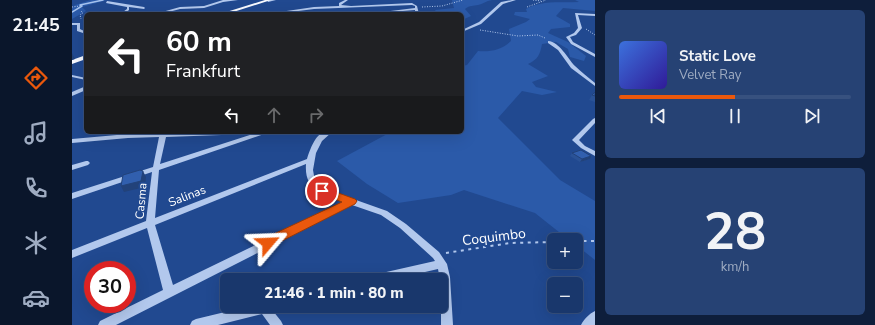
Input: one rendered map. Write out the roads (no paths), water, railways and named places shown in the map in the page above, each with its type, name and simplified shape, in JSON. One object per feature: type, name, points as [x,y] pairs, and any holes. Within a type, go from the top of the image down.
[{"type":"main road","points":[[229,12],[269,0]]},
{"type":"main road","points":[[72,62],[84,58]]},
{"type":"street","points":[[165,12],[180,8],[204,7],[223,1],[237,0]]},
{"type":"street","points":[[269,0],[275,0]]},
{"type":"street","points":[[340,6],[340,4],[347,0]]},
{"type":"street","points":[[403,3],[412,0]]},
{"type":"street","points":[[464,29],[480,23],[502,3],[515,0]]},
{"type":"street","points":[[107,2],[144,8]]},
{"type":"street","points":[[340,6],[359,3]]},
{"type":"street","points":[[283,12],[314,8],[403,3],[415,5],[417,12]]},
{"type":"street","points":[[124,12],[128,9],[128,6]]},
{"type":"street","points":[[340,6],[346,7]]},
{"type":"street","points":[[387,12],[416,9]]},
{"type":"street","points":[[595,16],[576,14],[580,28],[575,34],[569,36],[568,39],[572,43],[595,56]]},
{"type":"street","points":[[74,24],[80,24],[78,30],[84,32]]},
{"type":"street","points":[[464,27],[469,28]]},
{"type":"street","points":[[549,42],[559,49],[573,68],[595,85]]},
{"type":"street","points":[[72,76],[84,79]]},
{"type":"street","points":[[72,94],[84,89]]},
{"type":"street","points":[[595,120],[575,140],[595,154]]},
{"type":"street","points":[[72,141],[192,134]]},
{"type":"street","points":[[72,196],[259,134]]},
{"type":"street","points":[[326,134],[316,143],[310,160],[310,179],[314,185],[322,191],[384,213],[393,218],[423,242],[436,255],[442,264],[444,273]]},
{"type":"street","name":"Casma","points":[[163,135],[156,168],[150,223],[169,291]]},
{"type":"street","name":"Salinas","points":[[72,254],[310,160]]},
{"type":"street","points":[[72,168],[86,163]]},
{"type":"street","points":[[104,325],[169,291],[352,201]]},
{"type":"street","points":[[400,273],[442,264]]},
{"type":"street","points":[[196,325],[244,313]]},
{"type":"street","points":[[271,313],[277,325]]},
{"type":"street","points":[[445,313],[446,325]]},
{"type":"street","points":[[587,325],[595,317]]},
{"type":"waterway","points":[[72,12],[82,6],[80,5],[103,0]]}]
